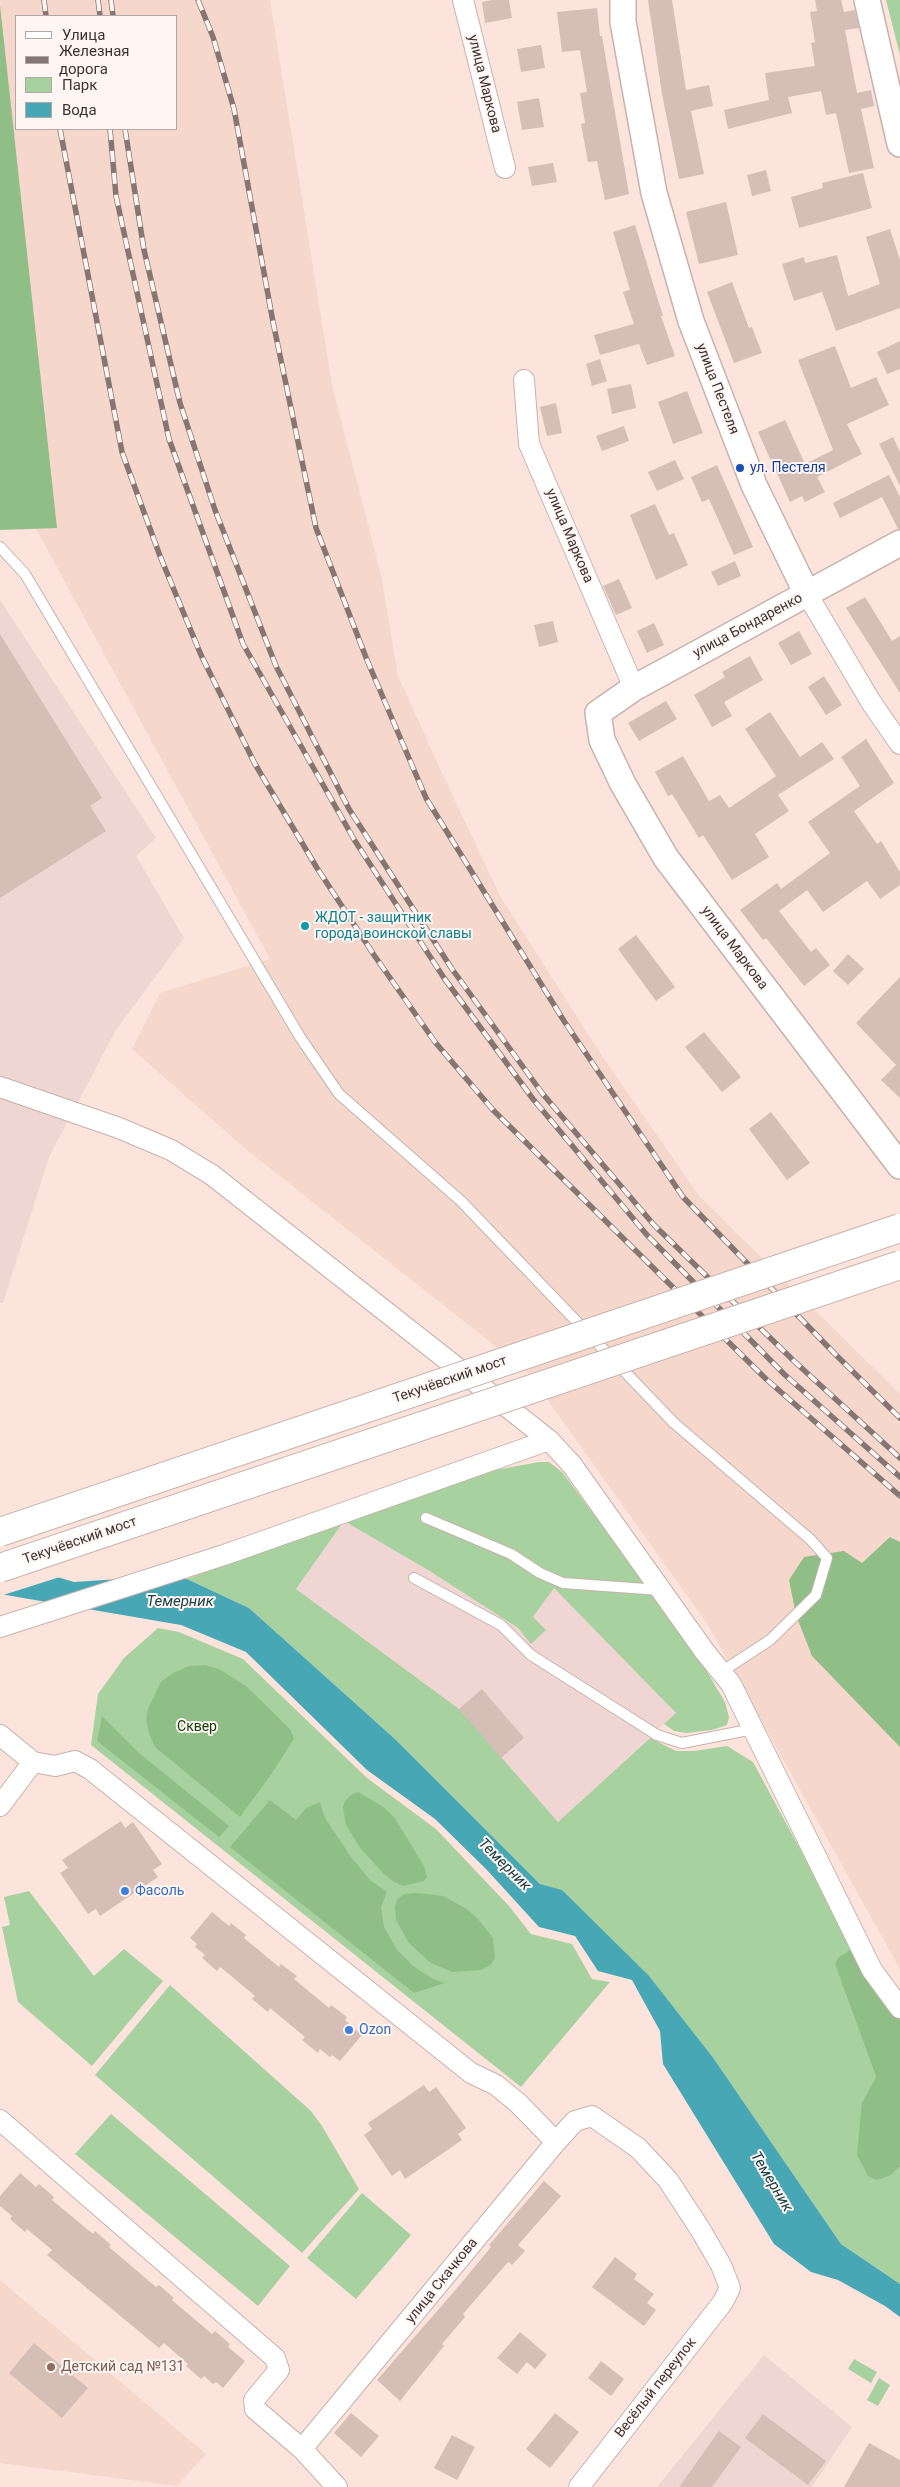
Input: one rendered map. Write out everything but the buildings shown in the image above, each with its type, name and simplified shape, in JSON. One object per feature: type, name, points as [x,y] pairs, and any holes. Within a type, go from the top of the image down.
[{"type":"main road","name":"Текучёвский мост","points":[[0,1532],[900,1228]]},
{"type":"main road","name":"Текучёвский мост","points":[[0,1568],[900,1265]]},
{"type":"street","name":"улица Маркова","points":[[463,0],[505,168]]},
{"type":"street","name":"улица Пестеля","points":[[622,0],[623,22],[654,193],[691,320],[754,485],[807,594],[871,702],[900,744]]},
{"type":"street","points":[[867,0],[895,106],[900,144]]},
{"type":"street","name":"улица Маркова","points":[[524,380],[529,444],[634,688]]},
{"type":"street","name":"улица Бондаренко","points":[[598,713],[634,688],[900,543]]},
{"type":"street","name":"улица Маркова","points":[[598,713],[602,740],[623,784],[666,858],[900,1166]]},
{"type":"street","points":[[0,1087],[119,1128],[171,1150],[212,1175],[549,1440],[572,1465],[731,1684],[872,1970],[900,2008]]},
{"type":"street","points":[[6,1625],[224,1555],[549,1440]]},
{"type":"street","points":[[0,1735],[33,1762],[56,1766],[75,1761],[90,1769],[471,2073],[496,2085],[518,2103],[556,2142]]},
{"type":"street","points":[[0,1806],[33,1762]]},
{"type":"street","name":"улица Скачкова","points":[[302,2449],[556,2142],[575,2122],[585,2117],[592,2116],[602,2121],[638,2148],[668,2180],[700,2228],[730,2288]]},
{"type":"street","points":[[0,2120],[275,2358],[279,2370],[254,2400],[255,2409],[302,2449],[337,2487]]},
{"type":"street","name":"Весёлый переулок","points":[[579,2487],[723,2302],[730,2288]]},
{"type":"lane","points":[[0,547],[25,574],[300,1037],[339,1094],[461,1201],[674,1423],[811,1540],[827,1558],[816,1595],[770,1640],[721,1672]]},
{"type":"lane","points":[[426,1518],[511,1554],[562,1584],[661,1590]]},
{"type":"lane","points":[[414,1578],[501,1625],[531,1655],[657,1735],[682,1743],[753,1729]]},
{"type":"shaded area","points":[[0,0],[270,0],[332,385],[381,575],[398,676],[500,896],[604,1059],[700,1197],[900,1394],[900,1969],[708,1625],[527,1371],[248,1151],[132,1049],[160,993],[270,959],[35,527]]},
{"type":"shaded area","points":[[0,600],[156,838],[136,856],[184,938],[116,1030],[49,1157],[3,1303],[0,1303]]},
{"type":"shaded area","points":[[344,1521],[428,1570],[518,1628],[531,1643],[533,1617],[554,1587],[676,1713],[558,1822],[501,1758],[296,1589]]},
{"type":"shaded area","name":"Детский сад №131","points":[[0,2280],[206,2454],[177,2486],[0,2463]]},
{"type":"shaded area","points":[[764,2355],[852,2427],[812,2487],[657,2487]]},
{"type":"green space","points":[[886,0],[900,0],[900,55]]},
{"type":"green space","points":[[0,5],[41,381],[57,528],[0,530]]},
{"type":"green space","points":[[539,1462],[549,1462],[562,1472],[691,1645],[725,1702],[729,1717],[727,1725],[712,1730],[686,1733],[674,1731],[664,1724],[676,1713],[554,1588],[533,1617],[546,1630],[531,1644],[518,1628],[428,1570],[344,1521],[490,1471]]},
{"type":"green space","points":[[344,1521],[296,1589],[459,1709],[558,1822],[650,1738],[676,1751],[694,1751],[727,1746],[753,1762],[855,1951],[835,1965],[876,2077],[862,2102],[891,2175],[900,2167],[900,2284],[841,2244],[714,2059],[562,1891],[540,1884],[396,1740],[249,1608],[187,1579]]},
{"type":"green space","points":[[890,1537],[900,1542],[900,1747],[812,1656],[796,1615],[789,1580],[804,1557],[844,1551],[862,1563]]},
{"type":"green space","name":"Сквер","points":[[158,1628],[179,1632],[243,1659],[367,1778],[436,1829],[509,1906],[531,1934],[572,1944],[592,1979],[610,1982],[521,2087],[91,1745],[98,1694],[124,1658]]},
{"type":"green space","points":[[205,1665],[219,1669],[246,1686],[290,1729],[294,1739],[240,1817],[155,1747],[146,1720],[148,1709],[161,1682],[173,1673],[189,1666]]},
{"type":"green space","points":[[102,1716],[139,1753],[229,1826],[219,1837],[97,1741]]},
{"type":"green space","points":[[358,1792],[385,1808],[394,1817],[424,1866],[427,1877],[424,1881],[403,1886],[394,1882],[361,1849],[346,1825],[343,1807],[345,1801],[351,1795]]},
{"type":"green space","points":[[270,1800],[296,1820],[306,1808],[320,1802],[325,1818],[351,1857],[370,1880],[387,1892],[381,1907],[384,1927],[397,1950],[413,1966],[433,1979],[445,1983],[414,1993],[230,1847]]},
{"type":"green space","points":[[29,1891],[94,1976],[124,1949],[163,1981],[92,2066],[18,2002],[2,1927],[10,1925],[4,1897]]},
{"type":"green space","points":[[419,1893],[443,1896],[467,1909],[478,1919],[493,1938],[495,1958],[490,1965],[481,1970],[452,1972],[431,1963],[409,1943],[396,1920],[395,1907],[397,1900],[404,1894]]},
{"type":"green space","points":[[850,1950],[855,1951],[900,2014],[900,2167],[891,2175],[877,2180],[868,2176],[857,2155],[862,2102],[876,2077],[835,1965],[838,1958]]},
{"type":"green space","points":[[170,1985],[311,2111],[322,2126],[359,2189],[302,2253],[95,2075]]},
{"type":"green space","points":[[111,2114],[290,2266],[258,2306],[75,2154]]},
{"type":"green space","points":[[362,2193],[411,2235],[356,2299],[307,2258]]},
{"type":"green space","points":[[854,2359],[877,2372],[871,2383],[848,2369]]},
{"type":"green space","points":[[879,2378],[890,2385],[878,2406],[867,2400]]},
{"type":"water","name":"Темерник","points":[[0,1560],[74,1582],[119,1579],[187,1579],[249,1608],[396,1740],[540,1884],[562,1890],[649,1976],[714,2059],[841,2244],[900,2284],[900,2317],[885,2306],[838,2280],[811,2272],[774,2244],[663,2064],[660,2031],[632,1980],[598,1971],[575,1936],[539,1927],[486,1869],[435,1819],[367,1770],[246,1652],[181,1625],[0,1594]]},
{"type":"pier","points":[[0,1558],[63,1576],[0,1596]]},
{"type":"railway","points":[[44,0],[46,15]]},
{"type":"railway","points":[[98,0],[100,15]]},
{"type":"railway","points":[[111,0],[113,15]]},
{"type":"railway","points":[[198,0],[213,37],[234,109],[273,322],[316,528],[367,660],[426,798],[564,1021],[683,1197],[835,1354],[900,1418]]},
{"type":"railway","points":[[60,130],[122,452],[160,556],[201,655],[255,764],[317,868],[374,955],[435,1042],[493,1110],[766,1379],[900,1496]]},
{"type":"railway","points":[[110,130],[116,196],[169,439],[243,644],[355,841],[444,978],[533,1099],[647,1235],[785,1375],[900,1477]]},
{"type":"railway","points":[[125,130],[144,250],[180,403],[215,510],[276,666],[349,809],[452,969],[542,1093],[654,1225],[795,1362],[900,1458]]},
{"type":"place","name":"ул. Пестеля","points":[[740,468]]},
{"type":"place","name":"ЖДОТ - защитник города воинской славы","points":[[305,926]]},
{"type":"place","name":"Фасоль","points":[[125,1891]]},
{"type":"place","name":"Ozon","points":[[349,2030]]},
{"type":"place","name":"Детский сад №131","points":[[51,2367]]}]
